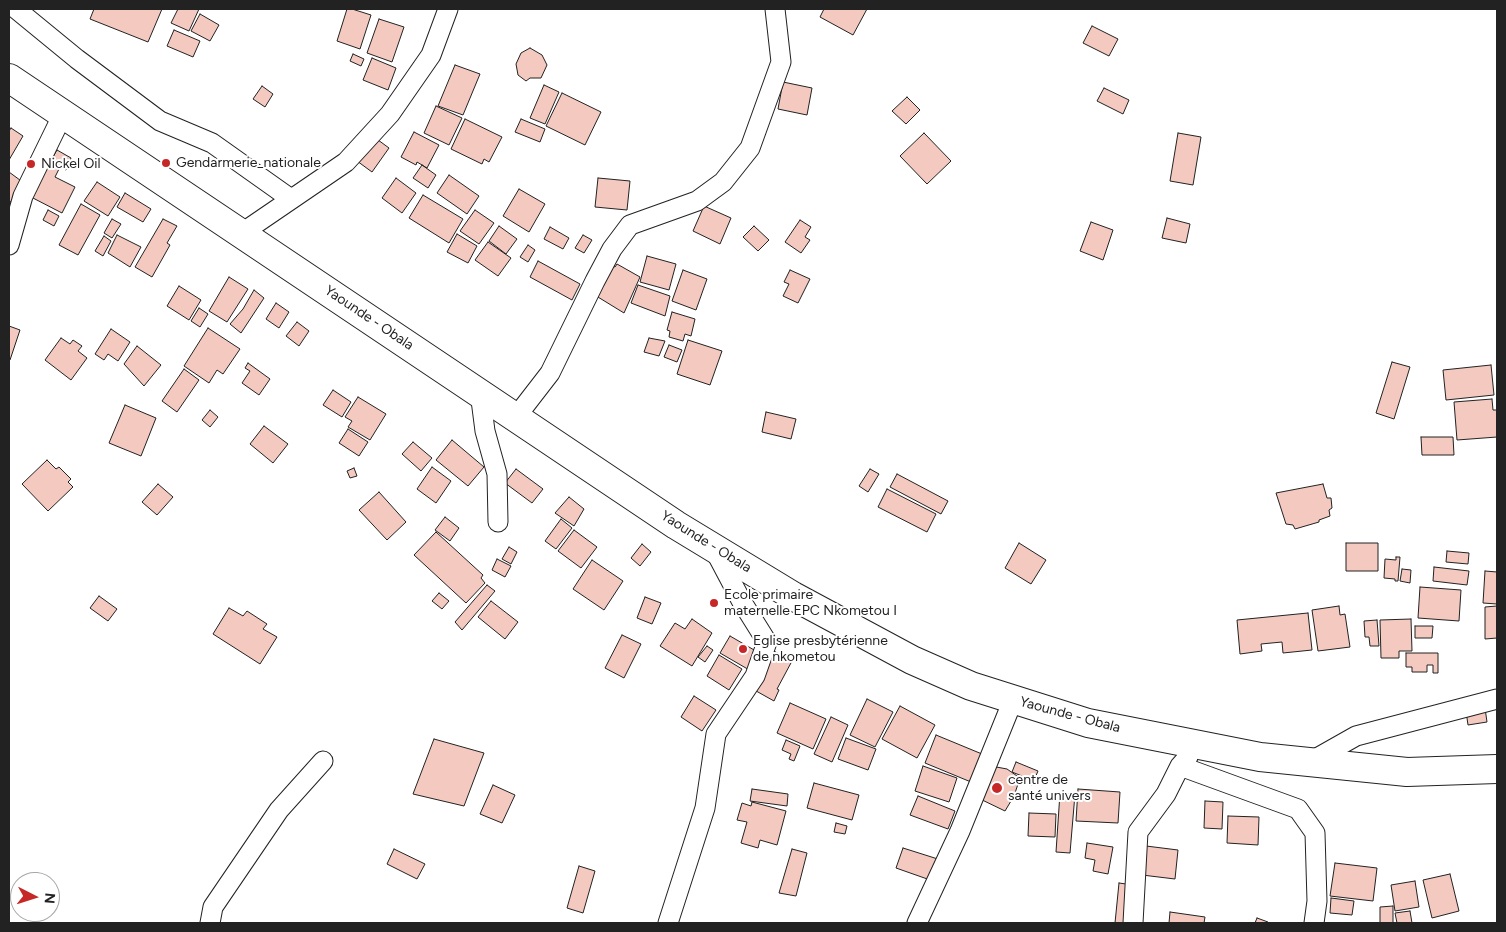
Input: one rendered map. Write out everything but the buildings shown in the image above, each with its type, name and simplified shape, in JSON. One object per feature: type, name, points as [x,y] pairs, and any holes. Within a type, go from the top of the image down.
[{"type":"highway","name":"Yaounde - Obala","points":[[9,78],[676,525],[793,596],[912,660],[971,686],[1088,723],[1260,757],[1407,772],[1497,769]]},
{"type":"street","points":[[16,9],[77,59],[160,121],[212,143],[291,199]]},
{"type":"street","points":[[242,233],[346,162],[390,114],[431,55],[448,9]]},
{"type":"street","points":[[516,417],[550,373],[599,273],[612,249],[630,225],[697,202],[723,182],[750,148],[781,62],[775,9]]},
{"type":"street","points":[[9,245],[23,196],[63,114]]},
{"type":"street","points":[[480,392],[485,431],[497,474],[498,522]]},
{"type":"street","points":[[668,923],[705,808],[716,734],[755,676],[767,642],[742,602],[714,548]]},
{"type":"street","points":[[1310,762],[1356,736],[1497,699]]},
{"type":"street","points":[[917,923],[960,832],[1013,700]]},
{"type":"street","points":[[1133,923],[1138,832],[1166,794],[1180,766],[1198,744]]},
{"type":"street","points":[[210,923],[213,907],[279,810],[324,761]]},
{"type":"street","points":[[1180,766],[1298,809],[1315,833],[1317,901],[1314,923]]},
{"type":"place","name":"Gendarmerie_nationale","points":[[166,163]]},
{"type":"place","name":"Nickel Oil","points":[[31,164]]},
{"type":"place","name":"Ecole primaire maternelle EPC Nkometou I","points":[[714,603]]},
{"type":"place","name":"Eglise presbytérienne de nkometou","points":[[743,649]]},
{"type":"place","name":"centre de santé univers","points":[[997,788]]}]
